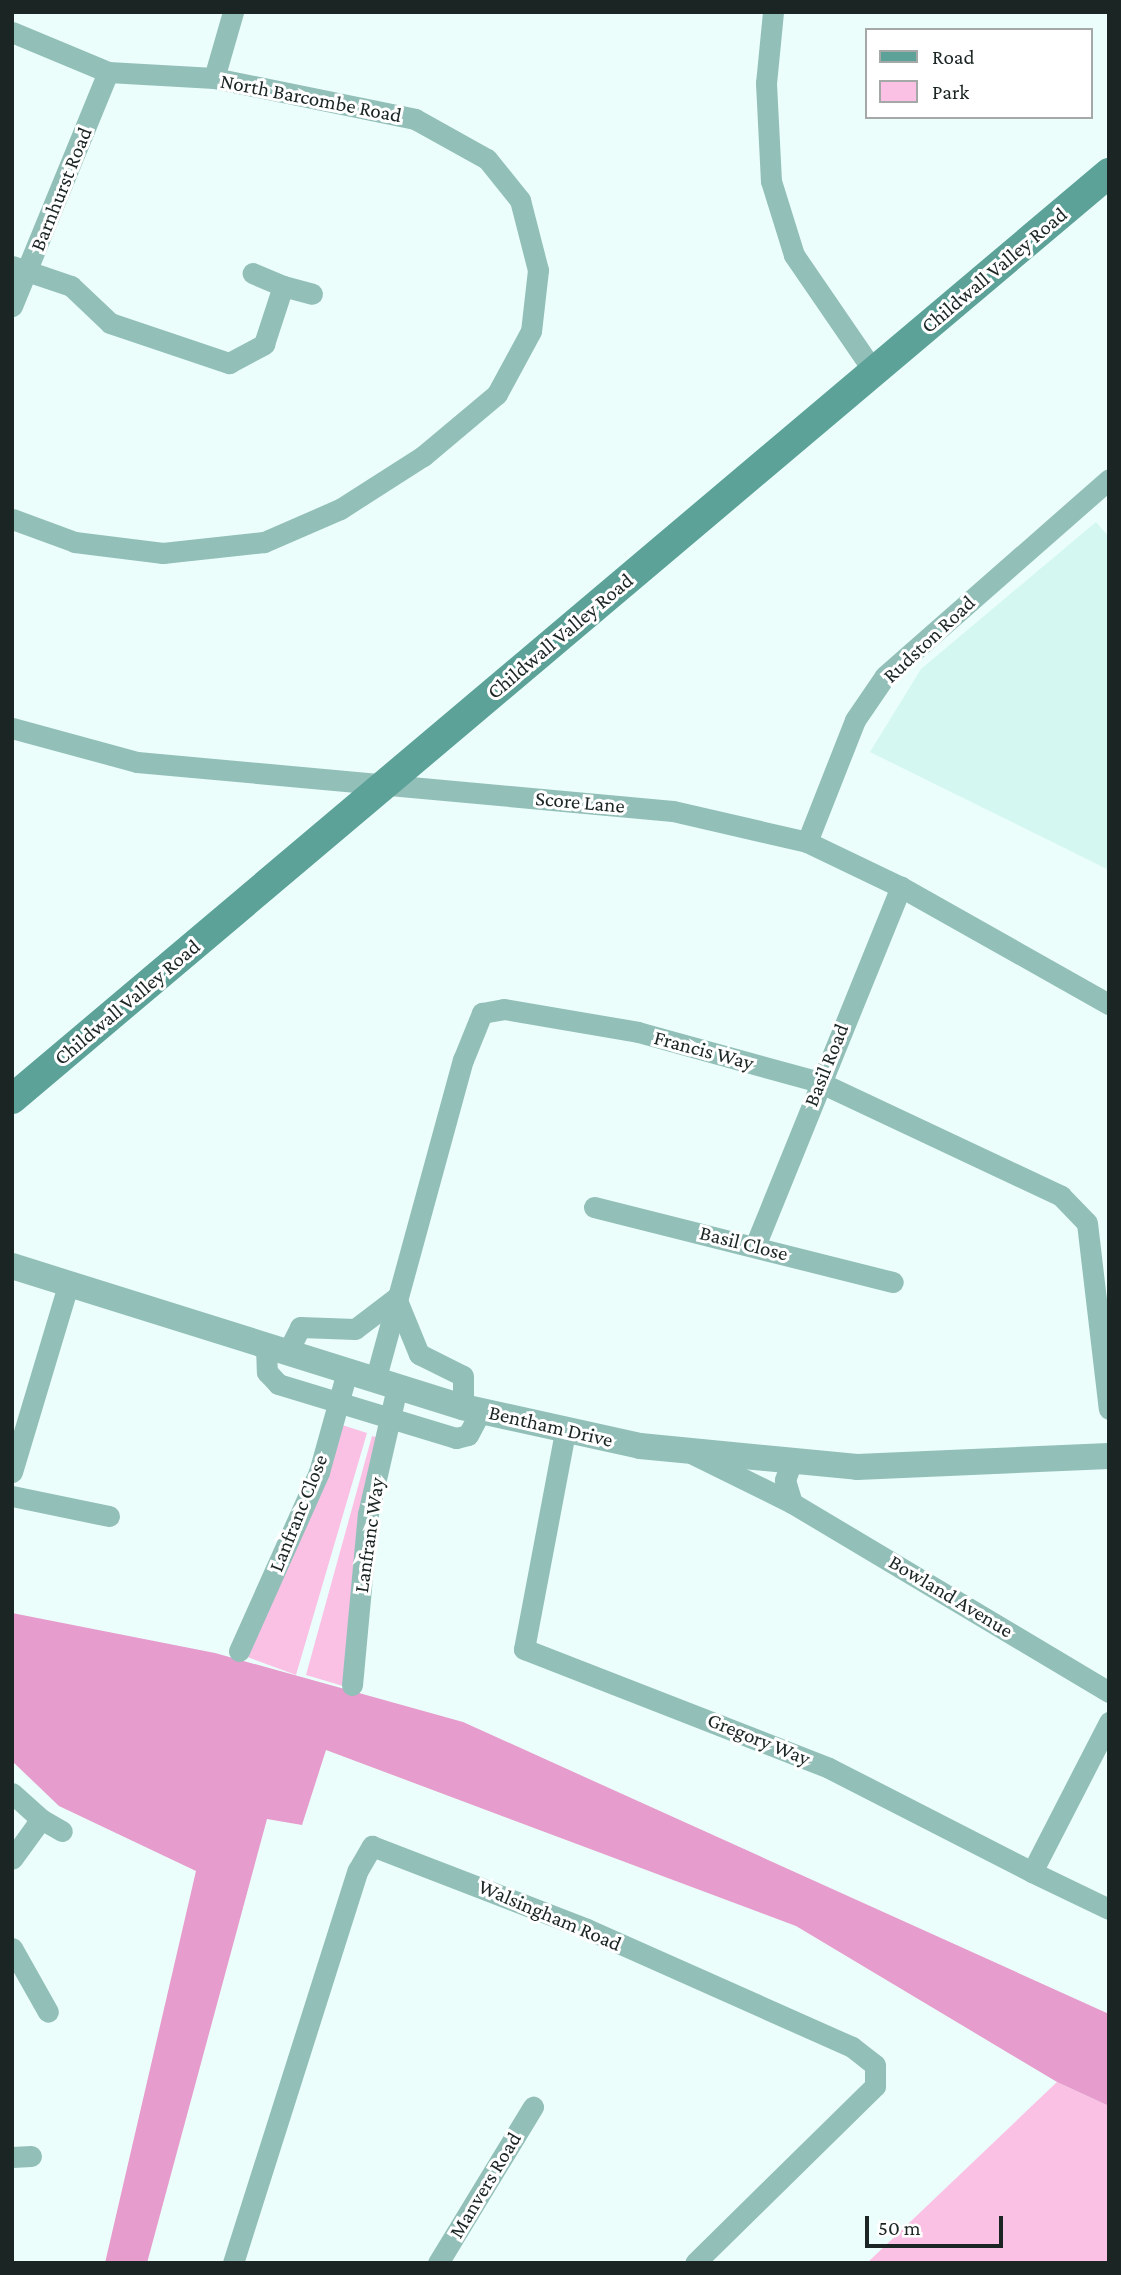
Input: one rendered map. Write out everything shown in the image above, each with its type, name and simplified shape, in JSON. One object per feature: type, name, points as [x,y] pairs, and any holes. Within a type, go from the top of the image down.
[{"type":"main road","name":"Childwall Valley Road","points":[[12,1099],[376,788],[1109,173]]},
{"type":"street","points":[[214,78],[233,12]]},
{"type":"street","points":[[773,12],[766,83],[771,181],[794,255],[874,372]]},
{"type":"street","name":"North Barcombe Road","points":[[12,32],[108,72],[214,78],[415,119],[487,159],[520,200],[538,270],[531,331],[497,394],[423,456],[340,509],[264,542],[163,553],[75,542],[12,519]]},
{"type":"street","name":"Barnhurst Road","points":[[12,306],[19,269],[108,72]]},
{"type":"street","points":[[19,269],[71,286],[110,323],[229,363],[264,344],[284,286]]},
{"type":"street","points":[[253,273],[312,294]]},
{"type":"street","name":"Rudston Road","points":[[807,842],[855,720],[885,676],[1109,479]]},
{"type":"street","name":"Score Lane","points":[[12,729],[136,762],[376,788],[673,811],[807,842],[901,887],[1109,1004]]},
{"type":"street","name":"Basil Road","points":[[755,1245],[819,1082],[901,887]]},
{"type":"street","name":"Francis Way","points":[[386,1384],[396,1298],[482,1013],[504,1009],[638,1032],[819,1082],[1061,1196],[1087,1223],[1109,1409]]},
{"type":"street","name":"Basil Close","points":[[594,1207],[755,1245],[893,1282]]},
{"type":"street","name":"Bentham Drive","points":[[12,1266],[386,1384],[565,1432],[693,1454],[792,1464],[911,1468],[1109,1456]]},
{"type":"street","points":[[12,1472],[68,1285]]},
{"type":"street","points":[[396,1298],[419,1353],[463,1376],[472,1409],[468,1434],[456,1438],[274,1382],[276,1350],[300,1327],[355,1329],[396,1298]]},
{"type":"street","name":"Lanfranc Close","points":[[239,1651],[314,1483],[347,1372]]},
{"type":"street","name":"Lanfranc Way","points":[[352,1685],[368,1514],[391,1418],[386,1384]]},
{"type":"street","name":"Gregory Way","points":[[565,1432],[524,1649],[829,1768],[1032,1872]]},
{"type":"street","name":"Bowland Avenue","points":[[693,1454],[792,1503],[1109,1692]]},
{"type":"street","points":[[792,1464],[785,1480],[792,1503]]},
{"type":"street","points":[[12,1496],[109,1516]]},
{"type":"street","points":[[1109,1722],[1032,1872],[1109,1909]]},
{"type":"street","points":[[12,1793],[41,1819],[62,1831]]},
{"type":"street","points":[[12,1859],[41,1819]]},
{"type":"street","name":"Walsingham Road","points":[[233,2263],[358,1870],[372,1846],[587,1928],[852,2047],[875,2065],[876,2086],[695,2263]]},
{"type":"street","points":[[12,1948],[48,2012]]},
{"type":"street","name":"Manvers Road","points":[[438,2263],[533,2107]]},
{"type":"shaded area","points":[[1096,522],[1109,537],[1109,870],[870,752],[921,669]]},
{"type":"shaded area","points":[[12,1613],[215,1653],[463,1722],[1109,2014],[1109,2106],[1057,2082],[796,1926],[326,1750],[302,1825],[267,1819],[147,2263],[105,2263],[196,1871],[59,1806],[12,1761]]},
{"type":"green space","points":[[339,1424],[367,1433],[296,1675],[242,1655]]},
{"type":"green space","points":[[372,1436],[379,1438],[343,1686],[306,1675]]},
{"type":"green space","points":[[1057,2082],[1109,2106],[1109,2263],[867,2263]]}]
